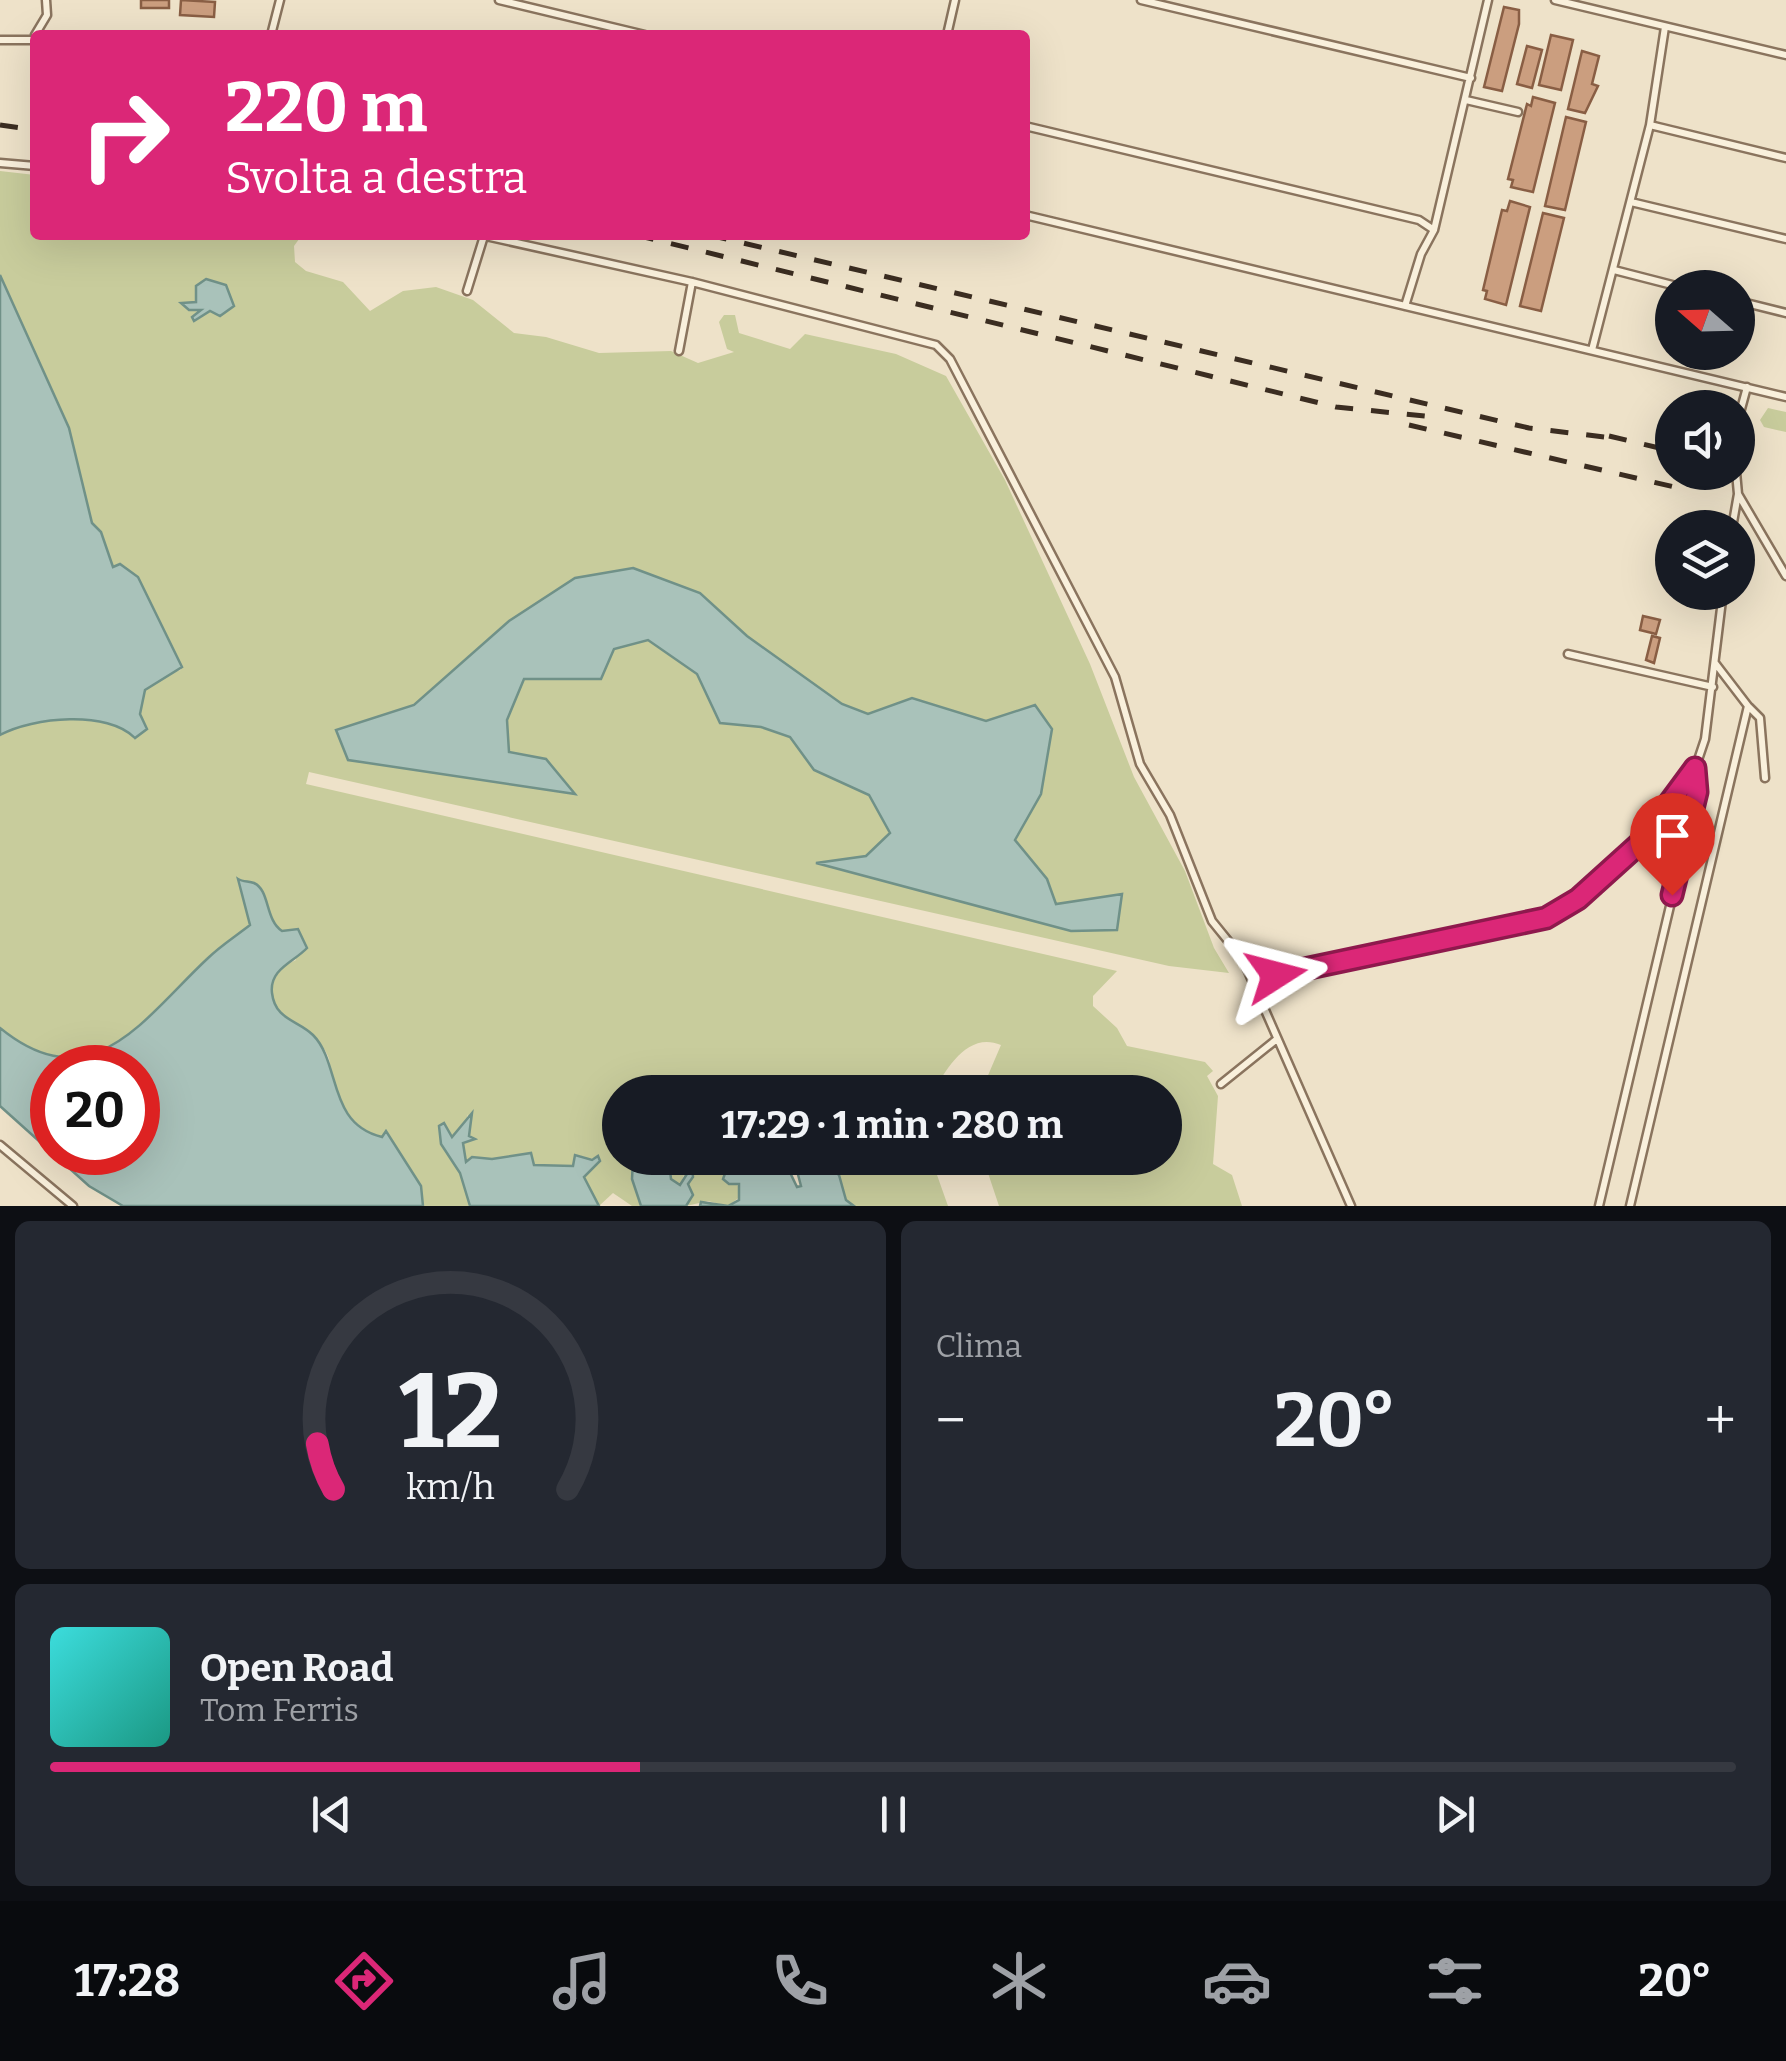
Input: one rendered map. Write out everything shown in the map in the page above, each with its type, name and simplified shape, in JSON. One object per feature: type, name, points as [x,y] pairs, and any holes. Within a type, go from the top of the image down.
[{"type":"lane","points":[[39,30],[47,16],[46,0]]},
{"type":"lane","points":[[272,30],[280,0]]},
{"type":"lane","points":[[499,0],[624,30]]},
{"type":"lane","points":[[947,30],[955,0]]},
{"type":"lane","points":[[1140,0],[1471,78]]},
{"type":"lane","points":[[1406,306],[1421,254],[1434,230],[1488,0]]},
{"type":"lane","points":[[1555,0],[1786,54]]},
{"type":"lane","points":[[1592,350],[1650,125],[1665,27]]},
{"type":"lane","points":[[0,40],[30,38]]},
{"type":"lane","points":[[1466,100],[1518,112]]},
{"type":"lane","points":[[1650,125],[1786,158]]},
{"type":"lane","points":[[1030,127],[1419,220],[1434,230]]},
{"type":"lane","points":[[0,163],[30,166]]},
{"type":"lane","points":[[1631,202],[1786,239]]},
{"type":"lane","points":[[1030,216],[1786,397]]},
{"type":"lane","points":[[466,291],[481,240]]},
{"type":"lane","points":[[505,240],[692,282],[936,345],[950,359],[1115,677],[1140,764],[1170,815],[1212,921],[1242,958],[1351,1206]]},
{"type":"lane","points":[[1614,270],[1655,281]]},
{"type":"lane","points":[[679,352],[692,282]]},
{"type":"lane","points":[[1755,304],[1786,312]]},
{"type":"lane","points":[[1735,510],[1738,490]]},
{"type":"lane","points":[[1738,494],[1786,576]]},
{"type":"lane","points":[[1600,1206],[1697,792],[1695,768],[1713,686],[1722,610]]},
{"type":"lane","points":[[1568,654],[1713,686]]},
{"type":"lane","points":[[1715,663],[1760,718],[1764,778]]},
{"type":"lane","points":[[1630,1206],[1748,706]]},
{"type":"lane","points":[[1242,958],[1276,975],[1316,970],[1546,918],[1578,899],[1639,844],[1695,768]]},
{"type":"lane","points":[[1221,1084],[1277,1039]]},
{"type":"lane","points":[[0,1145],[72,1206]]},
{"type":"green space","points":[[0,171],[30,174],[30,240],[298,240],[294,246],[295,262],[306,271],[343,282],[370,311],[403,291],[436,287],[473,300],[514,333],[546,337],[599,353],[671,351],[698,363],[734,352],[727,349],[719,322],[724,315],[735,315],[739,333],[790,349],[805,334],[896,354],[946,376],[1005,480],[1090,664],[1134,777],[1185,871],[1214,948],[1229,973],[1169,966],[309,772],[306,784],[1117,971],[1093,996],[1093,1006],[1117,1028],[1127,1046],[1205,1062],[1213,1071],[1207,1076],[1218,1096],[1213,1164],[1232,1175],[1242,1206],[999,1206],[989,1175],[1182,1175],[1182,1075],[988,1075],[1001,1045],[989,1042],[969,1047],[944,1075],[602,1075],[602,1175],[632,1175],[641,1206],[632,1206],[613,1193],[599,1206],[584,1177],[599,1156],[561,1169],[534,1165],[531,1153],[466,1162],[463,1143],[469,1136],[468,1114],[465,1126],[451,1138],[442,1124],[439,1136],[460,1173],[470,1206],[423,1206],[421,1186],[387,1132],[382,1137],[373,1134],[350,1116],[334,1091],[326,1051],[277,1009],[272,993],[276,977],[296,960],[264,904],[239,881],[251,925],[212,954],[138,1027],[112,1045],[30,1047],[0,1028],[0,735],[31,724],[69,719],[107,723],[135,737],[147,729],[140,714],[145,690],[167,673],[181,670],[113,567],[101,533],[92,523],[69,428],[0,275]],"holes":[[[633,568],[700,593],[747,636],[842,704],[869,714],[912,698],[986,721],[1041,794],[1015,840],[1047,879],[1056,904],[1121,895],[1117,929],[1071,931],[819,864],[866,856],[890,833],[869,795],[814,770],[790,737],[761,727],[720,723],[697,674],[648,640],[614,649],[601,679],[524,678],[507,720],[509,752],[546,759],[573,793],[337,730],[414,705],[509,621],[575,578]]]},
{"type":"green space","points":[[1768,408],[1786,412],[1786,432],[1764,427],[1760,420]]},
{"type":"green space","points":[[671,1175],[684,1175],[680,1185]]},
{"type":"green space","points":[[684,1175],[734,1175],[741,1196],[728,1206],[708,1201],[686,1206],[688,1186]]},
{"type":"green space","points":[[839,1175],[937,1175],[948,1206],[853,1206],[846,1200]]},
{"type":"water","points":[[0,275],[69,428],[92,523],[101,532],[113,567],[120,564],[138,577],[182,667],[145,690],[140,714],[147,729],[135,738],[107,723],[70,719],[31,724],[0,735]]},
{"type":"water","points":[[206,279],[226,285],[234,306],[220,316],[210,311],[194,321],[192,317],[201,310],[189,310],[181,303],[196,302],[196,286]]},
{"type":"water","points":[[633,568],[700,593],[747,636],[842,704],[868,714],[912,698],[986,721],[1035,705],[1052,729],[1041,794],[1015,840],[1047,879],[1056,904],[1122,894],[1117,930],[1071,931],[816,863],[866,856],[890,833],[869,795],[814,770],[790,737],[761,727],[720,723],[697,674],[648,640],[614,649],[601,679],[524,679],[507,720],[509,752],[546,759],[575,794],[348,760],[336,730],[414,705],[509,621],[575,578]]},
{"type":"water","points":[[238,879],[254,883],[263,892],[277,926],[282,931],[298,929],[307,948],[274,978],[274,1002],[322,1047],[337,1092],[352,1120],[382,1137],[386,1131],[421,1186],[423,1206],[123,1206],[77,1175],[160,1175],[160,1045],[112,1045],[138,1027],[212,954],[250,925]]},
{"type":"water","points":[[0,1028],[30,1047],[30,1133],[0,1106]]},
{"type":"water","points":[[472,1113],[469,1136],[475,1139],[463,1143],[466,1162],[472,1157],[492,1159],[531,1153],[534,1165],[573,1166],[575,1155],[592,1160],[598,1156],[600,1161],[584,1177],[599,1206],[470,1206],[460,1173],[441,1144],[439,1126],[444,1123],[452,1137]]},
{"type":"water","points":[[632,1175],[671,1175],[680,1185],[686,1175],[693,1175],[688,1184],[693,1195],[686,1206],[641,1206]]},
{"type":"water","points":[[724,1175],[791,1175],[797,1187],[801,1186],[798,1175],[839,1175],[846,1200],[854,1206],[728,1206],[739,1200],[739,1184],[723,1179]]},
{"type":"building","points":[[141,0],[169,0],[169,8],[141,8]]},
{"type":"building","points":[[181,0],[215,2],[214,17],[180,15]]},
{"type":"building","points":[[1504,7],[1519,10],[1519,24],[1502,91],[1484,87]]},
{"type":"building","points":[[1551,35],[1573,40],[1561,90],[1539,85]]},
{"type":"building","points":[[1527,46],[1542,50],[1532,88],[1517,84]]},
{"type":"building","points":[[1582,51],[1599,56],[1592,84],[1598,86],[1585,113],[1568,109]]},
{"type":"building","points":[[1533,97],[1555,103],[1533,192],[1511,187],[1513,180],[1508,179],[1527,104],[1531,106]]},
{"type":"building","points":[[1566,117],[1586,122],[1565,210],[1545,206]]},
{"type":"building","points":[[1510,201],[1530,207],[1506,305],[1485,299],[1487,291],[1483,290],[1502,210],[1507,211]]},
{"type":"building","points":[[1543,213],[1564,218],[1541,311],[1520,306]]},
{"type":"building","points":[[1643,616],[1660,620],[1656,634],[1640,630]]},
{"type":"building","points":[[1652,636],[1660,638],[1654,663],[1646,660]]},
{"type":"railway","points":[[0,125],[30,129]]},
{"type":"railway","points":[[656,240],[1336,407],[1434,417]]},
{"type":"railway","points":[[730,240],[1529,428],[1621,439]]},
{"type":"railway","points":[[1409,425],[1655,482]]},
{"type":"railway","points":[[1609,436],[1655,447]]},
{"type":"route","points":[[1276,975],[1316,970],[1546,918],[1578,899],[1639,844],[1695,768],[1697,792],[1672,895]]}]
